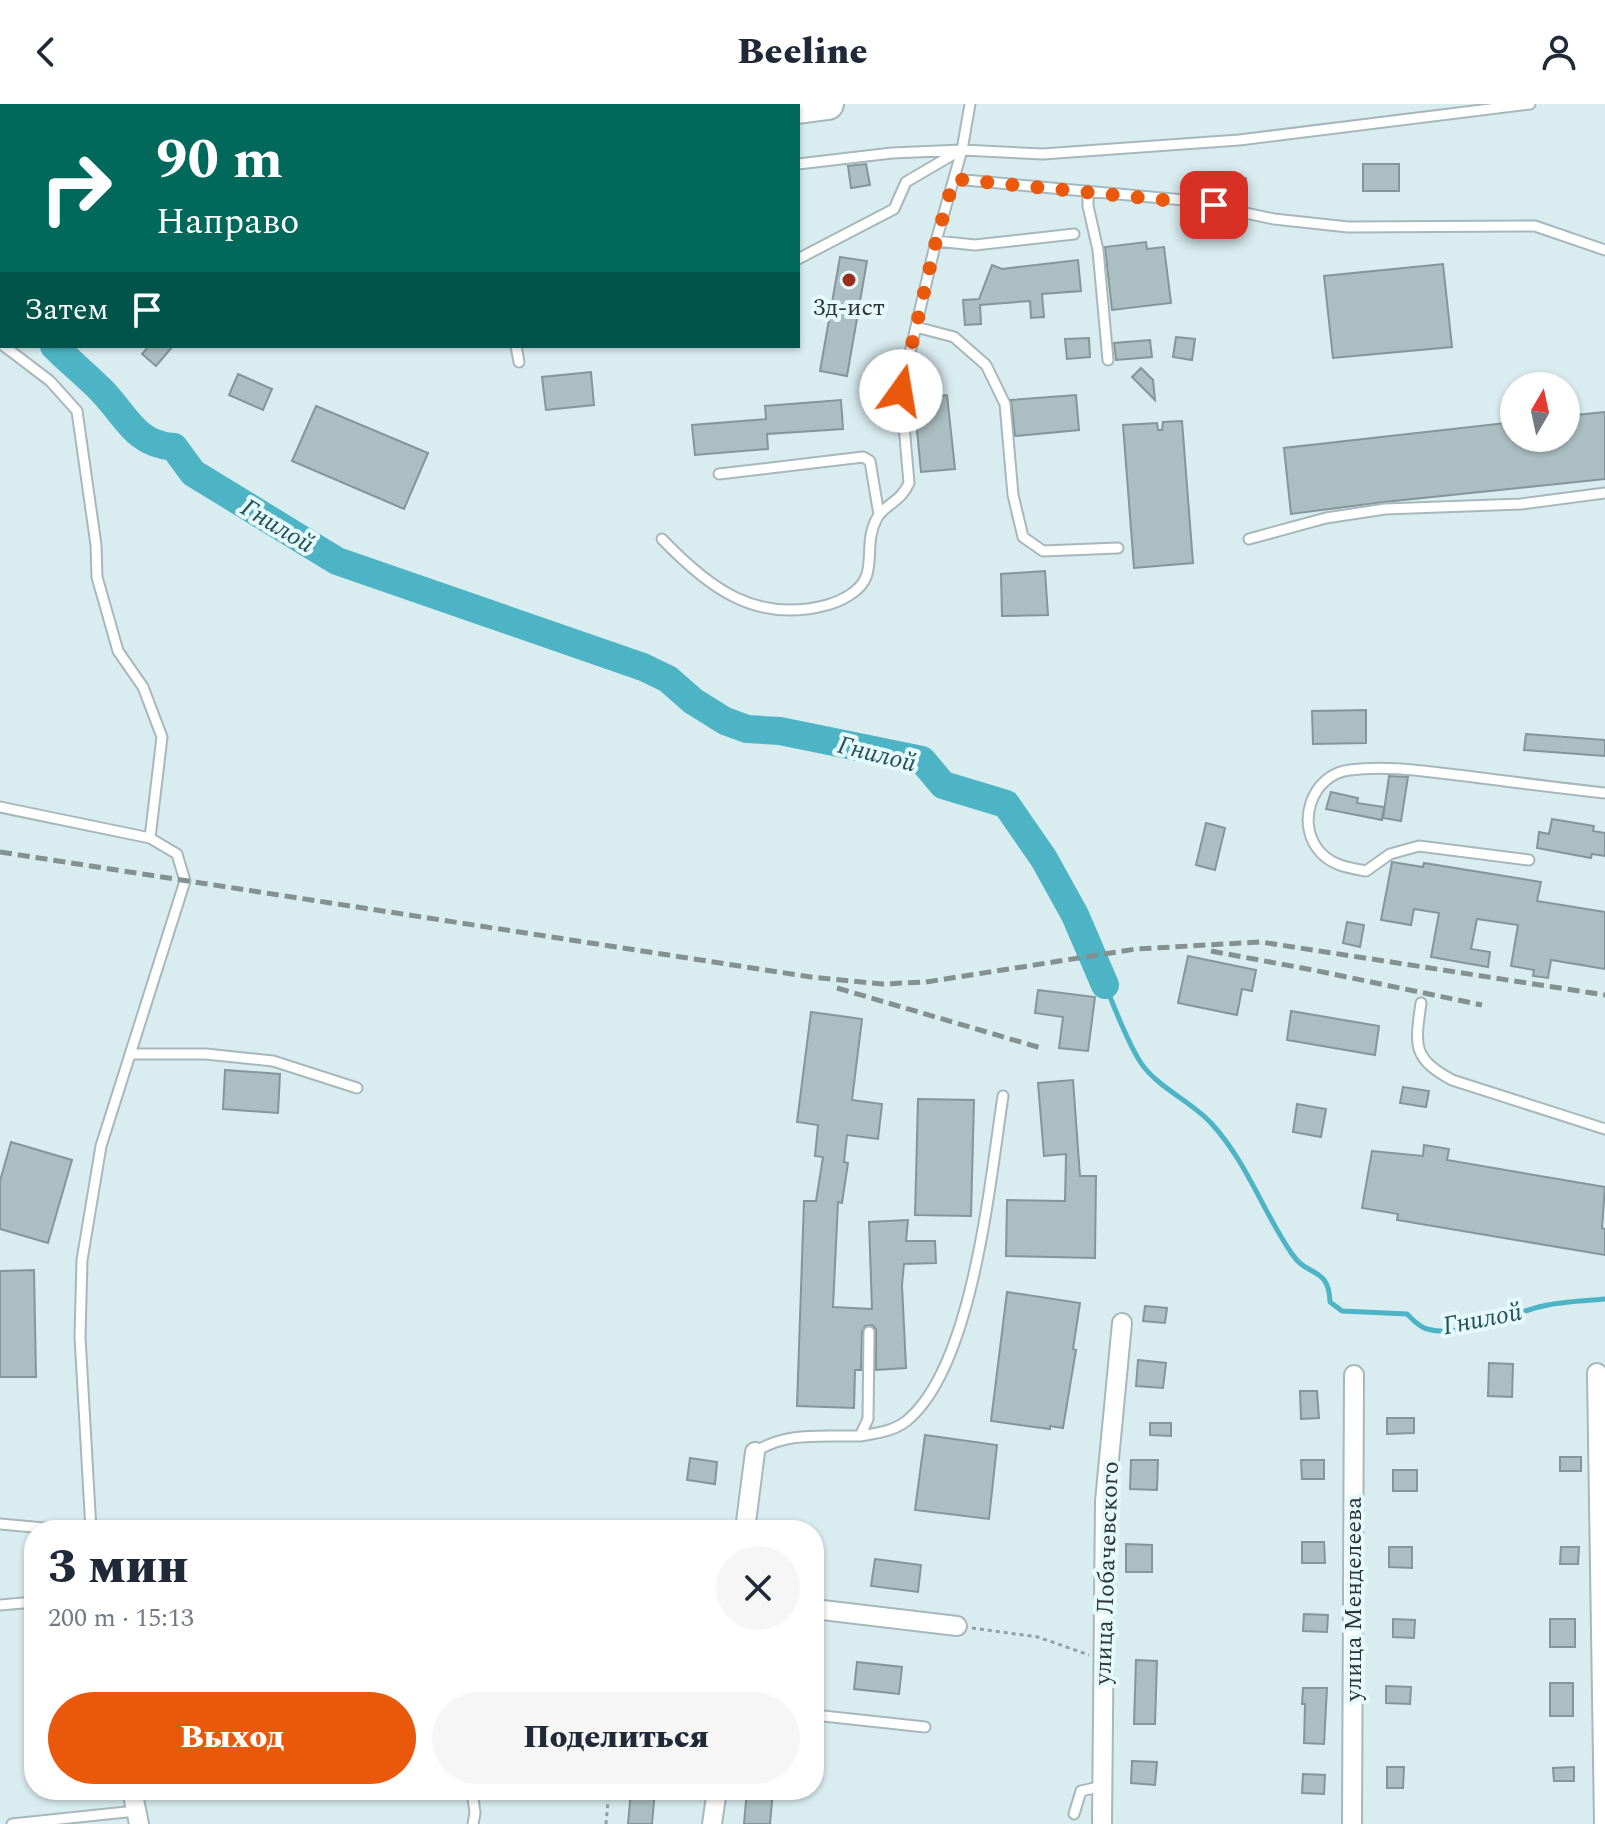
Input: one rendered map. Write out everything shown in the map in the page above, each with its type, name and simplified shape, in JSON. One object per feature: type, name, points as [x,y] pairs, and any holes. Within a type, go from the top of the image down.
[{"type":"highway","points":[[800,108],[828,104]]},
{"type":"street","name":"улица Лобачевского","points":[[1102,1824],[1105,1501],[1122,1323]]},
{"type":"street","points":[[1597,1373],[1604,1824]]},
{"type":"street","name":"улица Менделеева","points":[[1352,1824],[1354,1375]]},
{"type":"street","points":[[746,1520],[755,1452]]},
{"type":"street","points":[[824,1610],[957,1626]]},
{"type":"street","points":[[712,1824],[716,1800]]},
{"type":"lane","points":[[662,539],[717,588],[757,607],[801,612],[837,602],[856,591],[866,577],[869,537],[879,515],[903,496],[909,483],[901,391],[936,241],[962,150],[970,104]]},
{"type":"lane","points":[[800,164],[892,153],[962,150],[1043,154],[1239,140],[1530,104]]},
{"type":"lane","points":[[800,258],[894,209],[906,182],[962,150]]},
{"type":"lane","points":[[954,179],[1184,200],[1274,219],[1348,227],[1535,226],[1605,250]]},
{"type":"lane","points":[[1088,191],[1088,206],[1098,250],[1108,360]]},
{"type":"lane","points":[[936,241],[975,245],[1074,234]]},
{"type":"lane","points":[[916,327],[954,337],[986,365],[1005,404],[1013,495],[1023,537],[1043,551],[1118,548]]},
{"type":"lane","points":[[7,348],[50,381],[77,411],[96,545],[97,577],[118,651],[143,687],[162,737],[150,838]]},
{"type":"lane","points":[[516,348],[519,362]]},
{"type":"lane","points":[[719,474],[863,457],[870,461],[879,515]]},
{"type":"lane","points":[[1249,539],[1326,518],[1385,509],[1521,504],[1605,493]]},
{"type":"lane","points":[[1529,860],[1419,846],[1390,854],[1366,871],[1341,867],[1322,854],[1310,836],[1308,810],[1318,788],[1331,775],[1348,770],[1404,769],[1605,793]]},
{"type":"lane","points":[[0,807],[150,838],[177,854],[185,881],[101,1146],[82,1260],[80,1337],[90,1520]]},
{"type":"lane","points":[[1421,1003],[1418,1028],[1420,1054],[1430,1067],[1452,1080],[1605,1129]]},
{"type":"lane","points":[[132,1054],[206,1054],[273,1061],[357,1088]]},
{"type":"lane","points":[[755,1452],[792,1436],[860,1436],[886,1432],[910,1419],[926,1399],[950,1355],[981,1244],[1003,1096]]},
{"type":"lane","points":[[860,1436],[868,1419],[869,1332]]},
{"type":"lane","points":[[0,1524],[24,1526]]},
{"type":"lane","points":[[0,1605],[24,1603]]},
{"type":"lane","points":[[824,1716],[925,1727]]},
{"type":"lane","points":[[1074,1814],[1081,1791],[1103,1786]]},
{"type":"lane","points":[[473,1800],[473,1824]]},
{"type":"lane","points":[[12,1824],[138,1818]]},
{"type":"path","points":[[957,1626],[1038,1637],[1103,1658]]},
{"type":"path","points":[[606,1824],[608,1800]]},
{"type":"building","points":[[866,164],[870,185],[851,188],[848,166]]},
{"type":"building","points":[[1363,164],[1399,164],[1399,191],[1363,191]]},
{"type":"building","points":[[1246,178],[1247,196],[1230,198],[1228,179]]},
{"type":"building","points":[[1146,242],[1147,249],[1164,247],[1171,303],[1112,310],[1105,247]]},
{"type":"building","points":[[840,257],[867,261],[847,376],[820,371]]},
{"type":"building","points":[[1078,260],[1081,291],[1042,294],[1044,317],[1031,318],[1030,301],[980,305],[981,324],[965,325],[963,300],[979,299],[992,265],[1002,269]]},
{"type":"building","points":[[1443,264],[1452,347],[1333,358],[1324,276]]},
{"type":"building","points":[[1176,337],[1195,339],[1192,360],[1173,357]]},
{"type":"building","points":[[1089,338],[1090,357],[1067,359],[1065,339]]},
{"type":"building","points":[[1150,340],[1152,357],[1116,360],[1114,343]]},
{"type":"building","points":[[147,348],[171,348],[156,366],[142,354]]},
{"type":"building","points":[[1141,368],[1153,380],[1155,400],[1132,377]]},
{"type":"building","points":[[591,372],[594,405],[546,410],[542,377]]},
{"type":"building","points":[[238,374],[272,389],[263,410],[229,395]]},
{"type":"building","points":[[947,395],[955,469],[921,472],[914,399]]},
{"type":"building","points":[[1076,395],[1079,430],[1015,436],[1011,400]]},
{"type":"building","points":[[841,400],[843,429],[767,434],[768,449],[695,455],[692,425],[766,419],[765,406]]},
{"type":"building","points":[[316,406],[428,453],[404,509],[292,461]]},
{"type":"building","points":[[1605,412],[1605,479],[1291,514],[1284,448],[1500,424],[1500,452],[1580,452],[1580,415]]},
{"type":"building","points":[[1182,421],[1193,563],[1134,568],[1123,425],[1157,423],[1158,430],[1162,430],[1163,422]]},
{"type":"building","points":[[1045,571],[1048,615],[1002,616],[1001,574]]},
{"type":"building","points":[[1366,710],[1366,743],[1313,744],[1312,711]]},
{"type":"building","points":[[1526,734],[1605,740],[1605,756],[1524,750]]},
{"type":"building","points":[[1389,776],[1408,777],[1401,821],[1383,818]]},
{"type":"building","points":[[1331,792],[1358,798],[1357,803],[1384,807],[1382,820],[1326,809]]},
{"type":"building","points":[[1552,819],[1594,826],[1593,831],[1605,833],[1605,856],[1592,854],[1591,858],[1537,848],[1539,832],[1549,834]]},
{"type":"building","points":[[1206,823],[1225,828],[1215,870],[1196,865]]},
{"type":"building","points":[[1392,862],[1423,867],[1424,863],[1541,882],[1537,901],[1605,912],[1605,969],[1551,960],[1548,978],[1533,976],[1534,970],[1511,966],[1518,925],[1477,919],[1471,949],[1490,952],[1488,967],[1431,957],[1439,913],[1414,909],[1411,925],[1381,920]]},
{"type":"building","points":[[1347,922],[1364,925],[1360,947],[1343,943]]},
{"type":"building","points":[[1188,956],[1256,970],[1252,991],[1242,989],[1237,1015],[1178,1003]]},
{"type":"building","points":[[1038,990],[1095,997],[1088,1051],[1059,1048],[1063,1017],[1035,1013]]},
{"type":"building","points":[[1291,1011],[1379,1026],[1375,1055],[1287,1040]]},
{"type":"building","points":[[811,1012],[862,1019],[852,1100],[882,1104],[878,1139],[847,1135],[844,1162],[848,1163],[842,1203],[838,1202],[833,1307],[872,1309],[869,1222],[908,1220],[906,1241],[935,1241],[936,1263],[904,1264],[902,1285],[906,1368],[876,1370],[876,1329],[872,1325],[865,1326],[862,1332],[861,1370],[855,1370],[854,1408],[797,1406],[804,1201],[816,1201],[823,1157],[815,1156],[818,1125],[797,1122]]},
{"type":"building","points":[[225,1070],[280,1074],[278,1113],[223,1109]]},
{"type":"building","points":[[1073,1080],[1080,1176],[1096,1176],[1095,1258],[1006,1256],[1007,1200],[1065,1201],[1066,1154],[1044,1156],[1038,1083]]},
{"type":"building","points":[[1403,1087],[1429,1091],[1426,1107],[1400,1103]]},
{"type":"building","points":[[918,1099],[974,1100],[971,1216],[915,1215]]},
{"type":"building","points":[[1297,1104],[1326,1109],[1321,1137],[1293,1132]]},
{"type":"building","points":[[11,1142],[72,1160],[48,1243],[0,1229],[0,1181]]},
{"type":"building","points":[[1424,1145],[1449,1149],[1447,1160],[1605,1187],[1602,1228],[1605,1229],[1605,1255],[1397,1220],[1398,1214],[1362,1208],[1372,1151],[1423,1156]]},
{"type":"building","points":[[34,1270],[36,1377],[0,1377],[0,1271]]},
{"type":"building","points":[[1007,1292],[1080,1303],[1063,1428],[991,1421]]},
{"type":"building","points":[[1145,1306],[1167,1308],[1165,1323],[1143,1321]]},
{"type":"building","points":[[1138,1360],[1166,1363],[1163,1388],[1136,1386]]},
{"type":"building","points":[[1489,1363],[1513,1364],[1512,1397],[1488,1396]]},
{"type":"building","points":[[1300,1391],[1317,1391],[1319,1418],[1301,1419]]},
{"type":"building","points":[[1387,1418],[1414,1418],[1414,1433],[1387,1434]]},
{"type":"building","points":[[1150,1423],[1171,1423],[1171,1436],[1150,1435]]},
{"type":"building","points":[[925,1435],[997,1445],[989,1519],[915,1510]]},
{"type":"building","points":[[1560,1457],[1581,1457],[1581,1471],[1560,1471]]},
{"type":"building","points":[[690,1458],[717,1462],[715,1484],[687,1480]]},
{"type":"building","points":[[1131,1460],[1158,1460],[1157,1490],[1130,1489]]},
{"type":"building","points":[[1301,1460],[1324,1460],[1324,1479],[1302,1479]]},
{"type":"building","points":[[1393,1470],[1417,1470],[1417,1491],[1393,1491]]},
{"type":"building","points":[[1302,1542],[1324,1542],[1325,1563],[1302,1563]]},
{"type":"building","points":[[1126,1544],[1152,1545],[1152,1572],[1126,1572]]},
{"type":"building","points":[[1389,1547],[1412,1547],[1412,1568],[1389,1567]]},
{"type":"building","points":[[1561,1547],[1579,1547],[1578,1564],[1560,1564]]},
{"type":"building","points":[[875,1559],[921,1565],[918,1592],[871,1586]]},
{"type":"building","points":[[1304,1614],[1328,1615],[1327,1632],[1303,1631]]},
{"type":"building","points":[[1393,1619],[1415,1620],[1414,1638],[1393,1637]]},
{"type":"building","points":[[1550,1619],[1575,1619],[1575,1647],[1550,1647]]},
{"type":"building","points":[[1136,1660],[1157,1661],[1155,1724],[1134,1724]]},
{"type":"building","points":[[857,1662],[902,1667],[899,1694],[854,1689]]},
{"type":"building","points":[[1550,1683],[1573,1683],[1573,1716],[1550,1716]]},
{"type":"building","points":[[1386,1686],[1411,1687],[1410,1704],[1386,1703]]},
{"type":"building","points":[[1303,1688],[1327,1688],[1324,1744],[1304,1743]]},
{"type":"building","points":[[1132,1761],[1157,1762],[1155,1785],[1131,1783]]},
{"type":"building","points":[[1387,1767],[1404,1767],[1403,1788],[1387,1788]]},
{"type":"building","points":[[1574,1767],[1574,1781],[1554,1781],[1553,1768]]},
{"type":"building","points":[[1303,1774],[1325,1775],[1324,1794],[1302,1793]]},
{"type":"building","points":[[630,1800],[654,1800],[652,1824],[628,1824]]},
{"type":"building","points":[[746,1800],[772,1800],[770,1824],[744,1824]]},
{"type":"waterway","name":"Гнилой","points":[[56,348],[101,390],[140,434],[160,445],[174,447],[193,473],[337,561],[643,667],[668,679],[693,701],[725,721],[747,729],[780,731],[922,760],[943,785],[1006,804],[1044,859],[1075,915],[1105,985]]},
{"type":"waterway","name":"Гнилой","points":[[1105,985],[1141,1063],[1156,1080],[1203,1115],[1224,1138],[1292,1254],[1305,1267],[1322,1277],[1329,1291],[1330,1302],[1342,1311],[1407,1314],[1424,1328],[1454,1331],[1551,1304],[1605,1299]]},
{"type":"railway","points":[[0,852],[811,977],[882,984],[926,982],[1136,949],[1261,942],[1605,995]]},
{"type":"railway","points":[[1211,951],[1482,1005]]},
{"type":"railway","points":[[837,988],[1041,1048]]},
{"type":"place","name":"3д-ист","points":[[849,280]]},
{"type":"route","points":[[901,391],[936,241],[954,179],[1214,205]]}]
